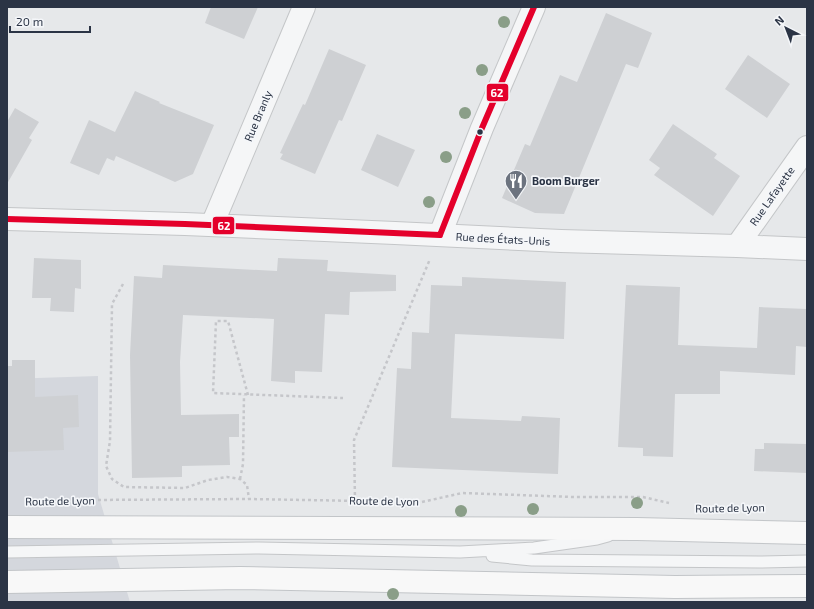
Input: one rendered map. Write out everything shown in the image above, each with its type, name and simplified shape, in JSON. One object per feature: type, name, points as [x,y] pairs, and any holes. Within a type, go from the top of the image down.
[{"type":"main road","name":"Route de Lyon","points":[[7,527],[637,528],[807,533]]},
{"type":"main road","points":[[7,582],[240,578],[667,586],[807,586]]},
{"type":"street","name":"Rue Branly","points":[[212,225],[304,7]]},
{"type":"street","points":[[440,235],[482,128],[534,7]]},
{"type":"street","name":"Rue Lafayette","points":[[737,246],[807,146]]},
{"type":"street","name":"Rue des États-Unis","points":[[7,218],[212,225],[560,242],[807,249]]},
{"type":"lane","points":[[7,552],[259,548],[460,552],[534,548],[597,539],[637,528]]},
{"type":"lane","points":[[460,552],[532,560],[807,561]]},
{"type":"path","points":[[355,501],[354,440],[440,235]]},
{"type":"path","points":[[123,284],[112,304],[110,441],[106,466],[112,479],[124,487],[185,488],[208,480],[227,477],[240,479],[246,485],[248,499]]},
{"type":"path","points":[[248,395],[228,322],[216,321],[213,393],[248,395],[343,398]]},
{"type":"path","points":[[240,479],[243,464],[244,394]]},
{"type":"path","name":"Route de Lyon","points":[[418,503],[462,493],[643,497],[671,504]]},
{"type":"path","name":"Route de Lyon","points":[[88,500],[248,499],[363,501]]},
{"type":"shaded area","points":[[98,376],[98,494],[130,602],[7,602],[7,379]]},
{"type":"building","points":[[211,7],[258,7],[244,39],[205,23]]},
{"type":"building","points":[[606,13],[652,33],[638,68],[626,64],[564,214],[535,213],[502,198],[525,144],[530,146],[560,75],[577,82]]},
{"type":"building","points":[[329,49],[366,65],[342,121],[339,120],[315,174],[280,159],[283,154],[280,153],[303,104],[305,105]]},
{"type":"building","points":[[748,55],[790,84],[767,118],[725,89]]},
{"type":"building","points":[[135,91],[160,102],[159,103],[214,125],[193,174],[175,182],[116,156],[114,161],[107,158],[99,175],[70,163],[89,120],[115,132]]},
{"type":"building","points":[[15,108],[39,122],[29,138],[32,140],[7,184],[7,122]]},
{"type":"building","points":[[673,124],[717,154],[714,158],[740,176],[713,216],[654,175],[660,168],[649,160]]},
{"type":"building","points":[[377,134],[415,150],[398,187],[361,170]]},
{"type":"building","points":[[34,258],[81,260],[81,289],[75,288],[74,312],[50,311],[51,298],[32,298]]},
{"type":"building","points":[[278,258],[328,260],[327,271],[396,275],[396,291],[350,292],[349,315],[325,314],[322,372],[295,371],[295,383],[271,381],[274,319],[183,315],[180,362],[181,415],[239,414],[239,437],[229,437],[230,465],[182,466],[182,477],[132,478],[130,355],[134,276],[162,278],[163,265],[277,271]]},
{"type":"building","points":[[462,277],[566,282],[564,339],[455,334],[451,418],[521,421],[522,416],[560,418],[558,474],[392,467],[397,368],[411,369],[412,332],[429,333],[431,285],[462,286]]},
{"type":"building","points":[[626,285],[680,287],[678,345],[757,348],[759,307],[807,309],[807,347],[796,346],[795,375],[720,371],[720,394],[675,394],[673,457],[643,456],[643,448],[618,447]]},
{"type":"building","points":[[12,360],[35,360],[35,397],[78,395],[79,427],[63,428],[64,450],[7,452],[7,366],[12,366]]},
{"type":"building","points":[[764,443],[807,444],[807,473],[754,471],[755,449],[764,449]]},
{"type":"transit line","name":"62","points":[[440,235],[482,128],[534,7]]},
{"type":"transit line","name":"62","points":[[7,219],[185,224],[440,235]]},
{"type":"place","name":"Boom Burger","points":[[516,200]]}]
